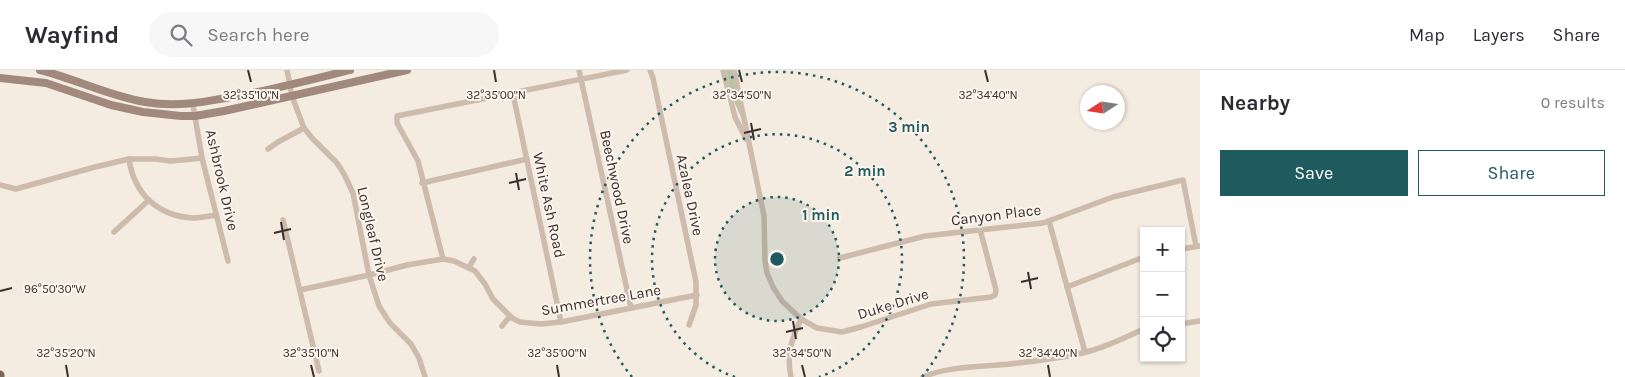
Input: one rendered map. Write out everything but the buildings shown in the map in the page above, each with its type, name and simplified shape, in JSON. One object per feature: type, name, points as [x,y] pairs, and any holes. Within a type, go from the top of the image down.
[{"type":"main road","points":[[40,70],[122,97],[147,102],[193,105],[290,85],[350,70]]},
{"type":"main road","points":[[0,78],[46,83],[124,109],[164,115],[195,116],[407,70]]},
{"type":"street","name":"Longleaf Drive","points":[[287,70],[292,96],[304,128],[337,163],[353,192],[369,275],[382,312],[411,344],[419,358],[425,377]]},
{"type":"street","name":"Beechwood Drive","points":[[579,70],[631,308]]},
{"type":"street","points":[[443,259],[422,183],[418,161],[397,123],[396,116],[627,70]]},
{"type":"street","name":"Azalea Drive","points":[[650,70],[690,251],[697,295],[696,305],[689,325]]},
{"type":"street","points":[[723,70],[735,117],[749,145]]},
{"type":"street","points":[[734,70],[749,145]]},
{"type":"street","name":"White Ash Road","points":[[513,94],[562,322]]},
{"type":"street","name":"Ashbrook Drive","points":[[193,105],[202,158],[228,262]]},
{"type":"street","points":[[268,149],[304,128]]},
{"type":"street","name":"Duke Drive","points":[[749,145],[764,216],[767,273],[782,301],[801,319],[817,328],[842,332],[931,304],[995,295],[996,290],[980,229]]},
{"type":"street","points":[[0,185],[16,189],[95,166],[130,159],[171,161],[202,158]]},
{"type":"street","points":[[130,159],[131,171],[136,184],[157,207],[174,215],[194,218],[216,215]]},
{"type":"street","points":[[422,183],[527,159]]},
{"type":"street","name":"Canyon Place","points":[[840,258],[924,236],[1043,223],[1113,197],[1183,180],[1198,246]]},
{"type":"street","points":[[114,232],[149,200]]},
{"type":"street","points":[[283,220],[319,371]]},
{"type":"street","points":[[1049,221],[1085,352]]},
{"type":"street","points":[[1185,248],[1198,246]]},
{"type":"street","points":[[469,268],[474,258]]},
{"type":"street","points":[[300,290],[369,275],[407,264],[443,259],[454,261],[475,271],[494,299],[510,316],[502,326]]},
{"type":"street","points":[[1067,288],[1140,259]]},
{"type":"street","name":"Summertree Lane","points":[[510,316],[520,322],[541,324],[562,322],[697,295]]},
{"type":"street","points":[[791,377],[789,353],[793,337],[801,319]]},
{"type":"street","points":[[1185,323],[1200,321]]},
{"type":"street","points":[[923,377],[932,373],[951,370],[1026,362],[1085,352],[1124,339],[1140,331]]},
{"type":"green space","points":[[726,70],[732,70],[741,117],[733,99]]}]
